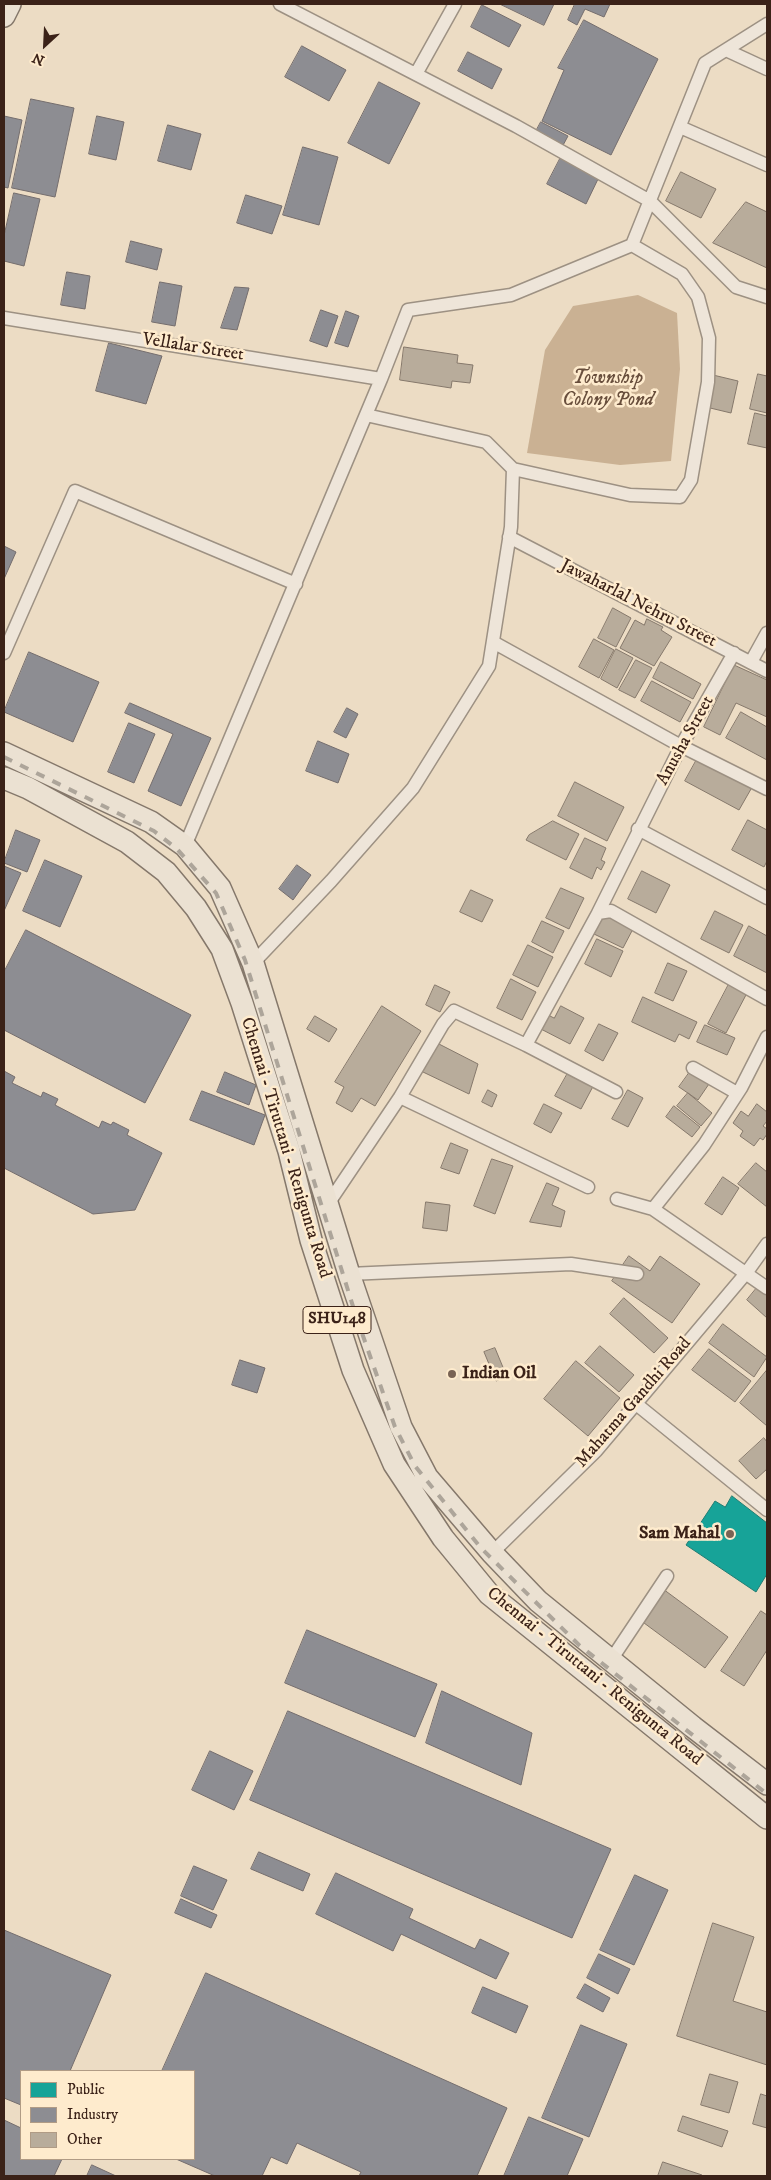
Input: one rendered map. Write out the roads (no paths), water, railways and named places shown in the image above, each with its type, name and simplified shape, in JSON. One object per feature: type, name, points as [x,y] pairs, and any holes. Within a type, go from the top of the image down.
[{"type":"highway","points":[[4,16],[10,4]]},
{"type":"highway","name":"Chennai - Tiruttani - Renigunta Road","points":[[4,753],[151,822],[185,846],[220,888],[253,963],[349,1274],[401,1427],[427,1477],[492,1553],[538,1601],[693,1727],[767,1784]]},
{"type":"highway","name":"Chennai - Tiruttani - Renigunta Road","points":[[4,778],[28,788],[127,842],[166,872],[196,908],[222,949],[242,1003],[289,1152],[311,1240],[353,1370],[394,1464],[443,1538],[489,1594],[767,1818]]},
{"type":"street","points":[[280,4],[299,8],[650,201],[736,287],[767,297]]},
{"type":"street","points":[[416,74],[455,4]]},
{"type":"street","points":[[185,846],[296,584],[408,310],[511,295],[632,245],[705,63],[767,24]]},
{"type":"street","points":[[726,50],[767,69]]},
{"type":"street","points":[[680,127],[767,165]]},
{"type":"street","points":[[366,415],[486,442],[513,469],[630,495],[680,496],[691,480],[708,382],[709,338],[698,297],[682,274],[632,245]]},
{"type":"street","name":"Vellalar Street","points":[[4,318],[381,379]]},
{"type":"street","points":[[253,963],[331,881],[413,788],[489,666],[509,537],[513,469]]},
{"type":"street","points":[[4,653],[75,491],[296,584]]},
{"type":"street","name":"Jawaharlal Nehru Street","points":[[509,537],[767,671]]},
{"type":"street","points":[[751,662],[767,633]]},
{"type":"street","points":[[493,642],[682,746],[767,789]]},
{"type":"street","name":"Anusha Street","points":[[526,1045],[598,913],[638,829],[682,746],[734,653]]},
{"type":"street","points":[[638,829],[767,898]]},
{"type":"street","points":[[598,913],[611,912],[767,999]]},
{"type":"street","points":[[328,1204],[400,1097],[443,1024],[454,1011],[526,1045],[616,1092]]},
{"type":"street","points":[[653,1209],[704,1145],[738,1093],[767,1037]]},
{"type":"street","points":[[693,1068],[738,1093]]},
{"type":"street","points":[[400,1097],[588,1187]]},
{"type":"street","points":[[617,1199],[653,1209],[747,1272],[767,1288]]},
{"type":"street","name":"Mahatma Gandhi Road","points":[[492,1553],[596,1450],[747,1272],[767,1244]]},
{"type":"street","points":[[349,1274],[571,1264],[637,1274]]},
{"type":"street","points":[[635,1403],[767,1510]]},
{"type":"street","points":[[611,1660],[667,1576]]},
{"type":"water","name":"Township Colony Pond","points":[[638,295],[677,313],[680,369],[671,461],[620,465],[527,453],[545,350],[573,306]]},
{"type":"railway","points":[[4,757],[154,831],[177,849],[216,893],[245,960],[356,1316],[395,1427],[415,1466],[481,1548],[579,1645],[767,1794]]},
{"type":"place","name":"Indian Oil","points":[[452,1374]]},
{"type":"place","name":"Sam Mahal","points":[[730,1534]]}]
